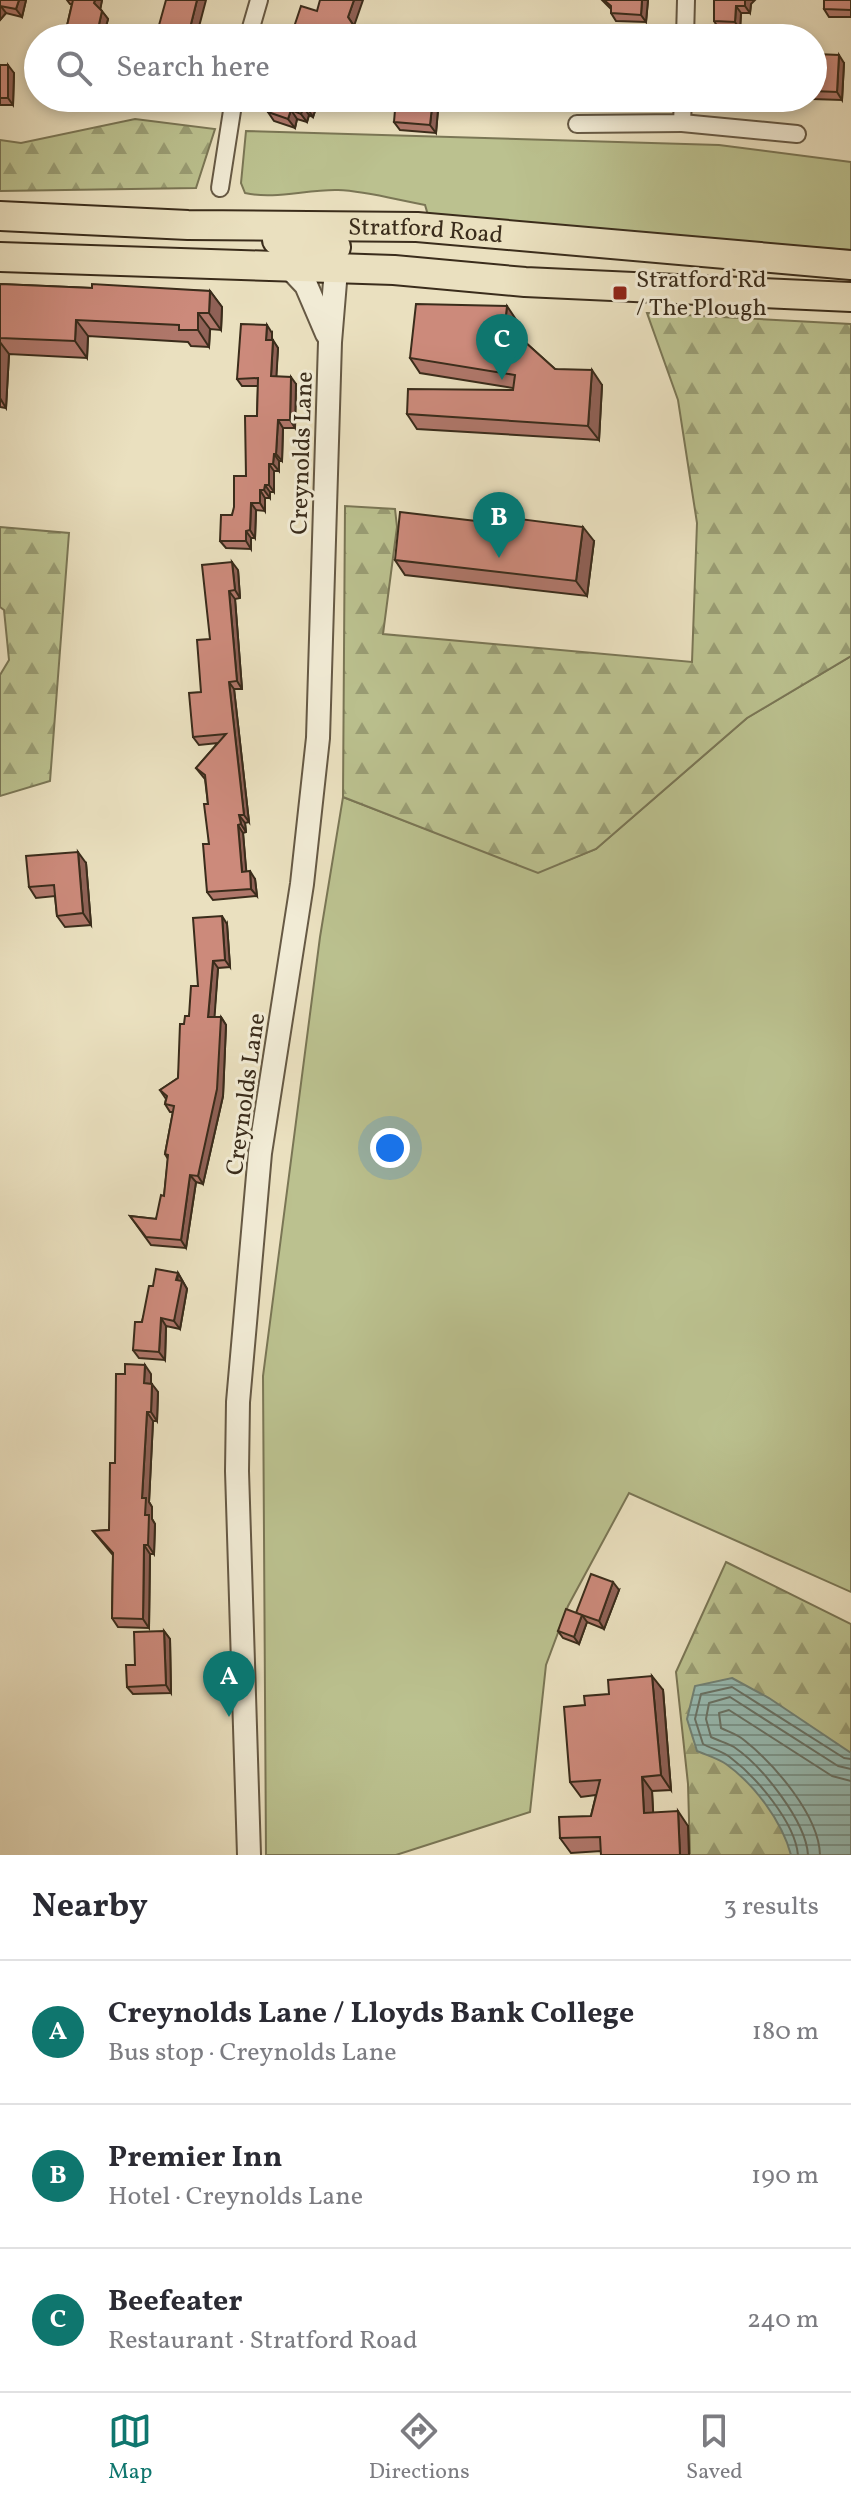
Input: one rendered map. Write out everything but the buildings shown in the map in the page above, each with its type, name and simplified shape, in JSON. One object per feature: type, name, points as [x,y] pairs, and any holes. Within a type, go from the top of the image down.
[{"type":"highway","points":[[0,216],[188,225],[209,238],[336,247]]},
{"type":"highway","name":"Stratford Road","points":[[0,257],[290,268],[336,247],[417,227],[851,265]]},
{"type":"highway","name":"Stratford Road","points":[[336,247],[394,270],[525,282],[851,297]]},
{"type":"street","points":[[252,24],[259,0]]},
{"type":"street","points":[[685,24],[686,0]]},
{"type":"street","points":[[220,188],[232,112]]},
{"type":"street","points":[[682,112],[682,123]]},
{"type":"street","points":[[577,124],[682,123],[797,134]]},
{"type":"street","name":"Creynolds Lane","points":[[249,1855],[237,1471],[238,1402],[260,1153],[302,884],[318,738],[330,342],[336,247]]},
{"type":"street","name":"Creynolds Lane","points":[[290,268],[306,285],[330,342]]},
{"type":"green space","points":[[135,119],[215,129],[196,188],[0,191],[0,140],[21,143]]},
{"type":"green space","points":[[246,131],[719,145],[851,162],[851,250],[428,215],[425,205],[349,191],[268,195],[245,193],[241,183]]},
{"type":"green space","points":[[647,313],[851,324],[851,656],[747,718],[596,849],[538,873],[343,797],[345,506],[395,509],[397,527],[383,634],[692,662],[697,523],[678,400]]},
{"type":"green space","points":[[0,527],[69,533],[50,781],[0,796],[0,675],[9,660],[4,610],[0,607]]},
{"type":"green space","points":[[851,656],[851,1592],[629,1493],[568,1606],[546,1665],[530,1812],[396,1855],[266,1855],[263,1376],[320,937],[343,797],[538,872],[596,849],[747,718]]},
{"type":"green space","points":[[726,1562],[851,1624],[851,1855],[690,1855],[688,1784],[676,1672]]},
{"type":"water","points":[[732,1678],[769,1698],[851,1753],[851,1855],[791,1855],[781,1829],[756,1793],[726,1764],[697,1751],[687,1719],[695,1686]]},
{"type":"place","name":"Stratford Rd / The Plough","points":[[620,293]]},
{"type":"place","name":"Beefeater","points":[[502,380]]},
{"type":"place","name":"Premier Inn","points":[[499,558]]},
{"type":"place","name":"Creynolds Lane / Lloyds Bank College","points":[[229,1717]]}]
